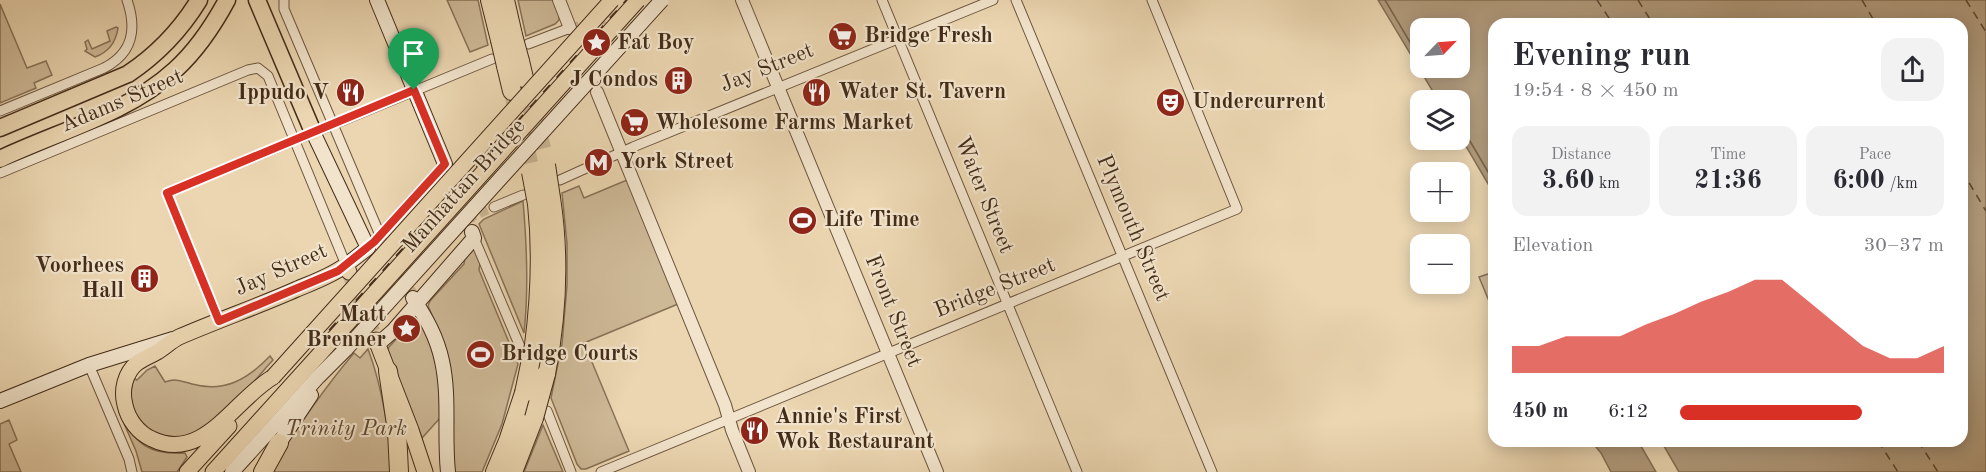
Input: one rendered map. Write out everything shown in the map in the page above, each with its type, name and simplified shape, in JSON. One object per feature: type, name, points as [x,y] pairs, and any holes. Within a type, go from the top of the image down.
[{"type":"highway","points":[[0,128],[111,82],[136,69],[171,39],[199,0]]},
{"type":"highway","points":[[0,159],[111,111],[158,84],[197,47],[227,0]]},
{"type":"highway","points":[[257,0],[313,132]]},
{"type":"highway","points":[[490,0],[514,40]]},
{"type":"highway","points":[[505,0],[514,40],[511,71]]},
{"type":"highway","points":[[490,472],[498,464],[524,393],[527,347],[539,304],[537,164]]},
{"type":"highway","points":[[513,472],[541,415],[554,333],[555,234],[537,199]]},
{"type":"highway","points":[[388,371],[397,431],[399,472]]},
{"type":"highway","points":[[264,472],[279,443]]},
{"type":"main road","points":[[377,0],[445,164]]},
{"type":"main road","name":"Manhattan Bridge","points":[[273,377],[612,0]]},
{"type":"main road","points":[[213,472],[638,0]]},
{"type":"main road","name":"Manhattan Bridge","points":[[300,402],[662,0]]},
{"type":"main road","points":[[313,132],[368,248]]},
{"type":"main road","points":[[425,472],[377,342],[393,331],[415,301],[473,235]]},
{"type":"main road","name":"Jay Street","points":[[0,401],[89,364],[178,338],[348,269],[368,248]]},
{"type":"main road","points":[[415,301],[432,330],[442,361],[446,390],[448,472]]},
{"type":"main road","points":[[178,338],[135,365],[129,372],[124,389],[125,406],[132,423],[146,437],[155,441],[164,444],[182,444],[198,440],[220,424],[256,388],[273,377]]},
{"type":"main road","points":[[187,472],[273,377]]},
{"type":"main road","points":[[259,472],[279,443],[300,402]]},
{"type":"main road","points":[[232,472],[300,402]]},
{"type":"street","name":"Adams Street","points":[[0,111],[115,62],[124,53],[131,33],[132,18],[127,0]]},
{"type":"street","points":[[514,40],[570,28],[559,0]]},
{"type":"street","name":"Front Street","points":[[742,0],[936,472]]},
{"type":"street","name":"Water Street","points":[[882,0],[1077,472]]},
{"type":"street","name":"Jay Street","points":[[560,180],[622,152],[993,0]]},
{"type":"street","name":"Plymouth Street","points":[[1016,0],[1212,472]]},
{"type":"street","name":"Bridge Street","points":[[601,472],[1237,209],[1152,0]]},
{"type":"street","points":[[284,1],[284,9],[380,235]]},
{"type":"street","name":"Adams Street","points":[[0,172],[254,68],[258,68],[268,76],[294,139]]},
{"type":"street","points":[[219,321],[167,193],[414,90],[511,71]]},
{"type":"street","points":[[597,92],[725,405],[749,472]]},
{"type":"street","points":[[294,139],[348,269]]},
{"type":"street","name":"Jay Street","points":[[368,248],[445,164]]},
{"type":"street","points":[[494,207],[537,199]]},
{"type":"street","points":[[473,235],[527,347]]},
{"type":"street","points":[[89,364],[129,459],[132,472]]},
{"type":"street","points":[[541,415],[571,472]]},
{"type":"green space","points":[[447,0],[478,0],[488,45],[470,52]]},
{"type":"green space","points":[[518,0],[553,0],[559,20],[555,24],[526,36]]},
{"type":"green space","points":[[0,4],[27,68],[46,61],[52,75],[34,83],[36,88],[0,103]]},
{"type":"green space","points":[[118,28],[116,38],[104,52],[95,57],[85,51],[87,49],[85,42],[88,40],[92,49],[110,41],[107,31]]},
{"type":"green space","points":[[627,180],[678,304],[584,343],[629,451],[581,469],[551,398],[562,344],[567,285],[567,244],[562,193],[579,186],[584,198]]},
{"type":"green space","points":[[523,201],[527,267],[524,333],[479,224],[484,219]]},
{"type":"green space","points":[[472,250],[480,263],[479,270],[518,364],[502,424],[482,472],[453,472],[450,370],[441,335],[428,306],[464,264],[465,258]]},
{"type":"green space","points":[[1488,274],[1488,299],[1479,277]]},
{"type":"green space","points":[[417,319],[422,322],[435,357],[439,382],[440,418],[422,438],[387,352],[389,347]]},
{"type":"green space","name":"Trinity Park","points":[[368,349],[381,394],[393,472],[269,472],[309,411],[354,353],[360,358]]},
{"type":"green space","points":[[270,356],[273,360],[232,406],[216,421],[198,432],[181,437],[162,436],[144,425],[133,410],[131,391],[133,378],[137,380],[155,366],[165,382],[175,380],[215,387],[244,377]]},
{"type":"green space","points":[[119,412],[137,440],[144,445],[162,452],[185,453],[187,457],[177,472],[142,472],[136,451]]},
{"type":"green space","points":[[9,420],[17,440],[9,444],[21,472],[0,472],[0,424]]},
{"type":"green space","points":[[543,425],[563,472],[524,472]]},
{"type":"water","points":[[1378,0],[1986,0],[1986,472],[1679,472],[1664,447],[1968,447],[1968,18],[1488,18],[1488,184],[1468,150],[1470,90],[1432,90],[1425,78],[1470,78],[1470,18],[1410,18],[1410,53]]},
{"type":"water","points":[[1596,447],[1641,447],[1656,472],[1611,472]]},
{"type":"ferry route","points":[[1597,0],[1609,18]]},
{"type":"ferry route","points":[[1638,0],[1649,18]]},
{"type":"ferry route","points":[[1862,0],[1872,18]]},
{"type":"ferry route","points":[[1966,0],[1986,32]]},
{"type":"ferry route","points":[[1968,181],[1986,211]]},
{"type":"ferry route","points":[[1882,447],[1898,472]]},
{"type":"ferry route","points":[[1922,447],[1938,472]]},
{"type":"tunnel","points":[[570,28],[618,16],[622,12]]},
{"type":"tunnel","points":[[524,79],[543,152]]},
{"type":"tunnel","points":[[513,93],[530,167]]},
{"type":"tunnel","points":[[448,172],[472,232]]},
{"type":"tunnel","points":[[467,219],[494,207]]},
{"type":"tunnel","points":[[380,235],[408,287]]},
{"type":"tunnel","points":[[372,255],[413,298]]},
{"type":"tunnel","points":[[350,275],[376,340]]},
{"type":"railway","points":[[330,331],[628,0]]},
{"type":"railway","points":[[345,344],[656,0]]},
{"type":"place","name":"Bridge Fresh","points":[[843,36]]},
{"type":"place","name":"Fat Boy","points":[[596,43]]},
{"type":"place","name":"J Condos","points":[[679,80]]},
{"type":"place","name":"Water St. Tavern","points":[[817,92]]},
{"type":"place","name":"Ippudo V","points":[[350,93]]},
{"type":"place","name":"Undercurrent","points":[[1171,102]]},
{"type":"place","name":"Wholesome Farms Market","points":[[634,123]]},
{"type":"place","name":"York Street","points":[[599,162]]},
{"type":"place","name":"Life Time","points":[[803,220]]},
{"type":"place","name":"Voorhees Hall","points":[[145,279]]},
{"type":"place","name":"Matt Brenner","points":[[407,328]]},
{"type":"place","name":"Bridge Courts","points":[[480,354]]},
{"type":"place","name":"Annie's First Wok Restaurant","points":[[754,430]]},
{"type":"route","points":[[414,90],[445,164],[374,242],[338,271],[219,321],[167,193],[414,90]]}]
